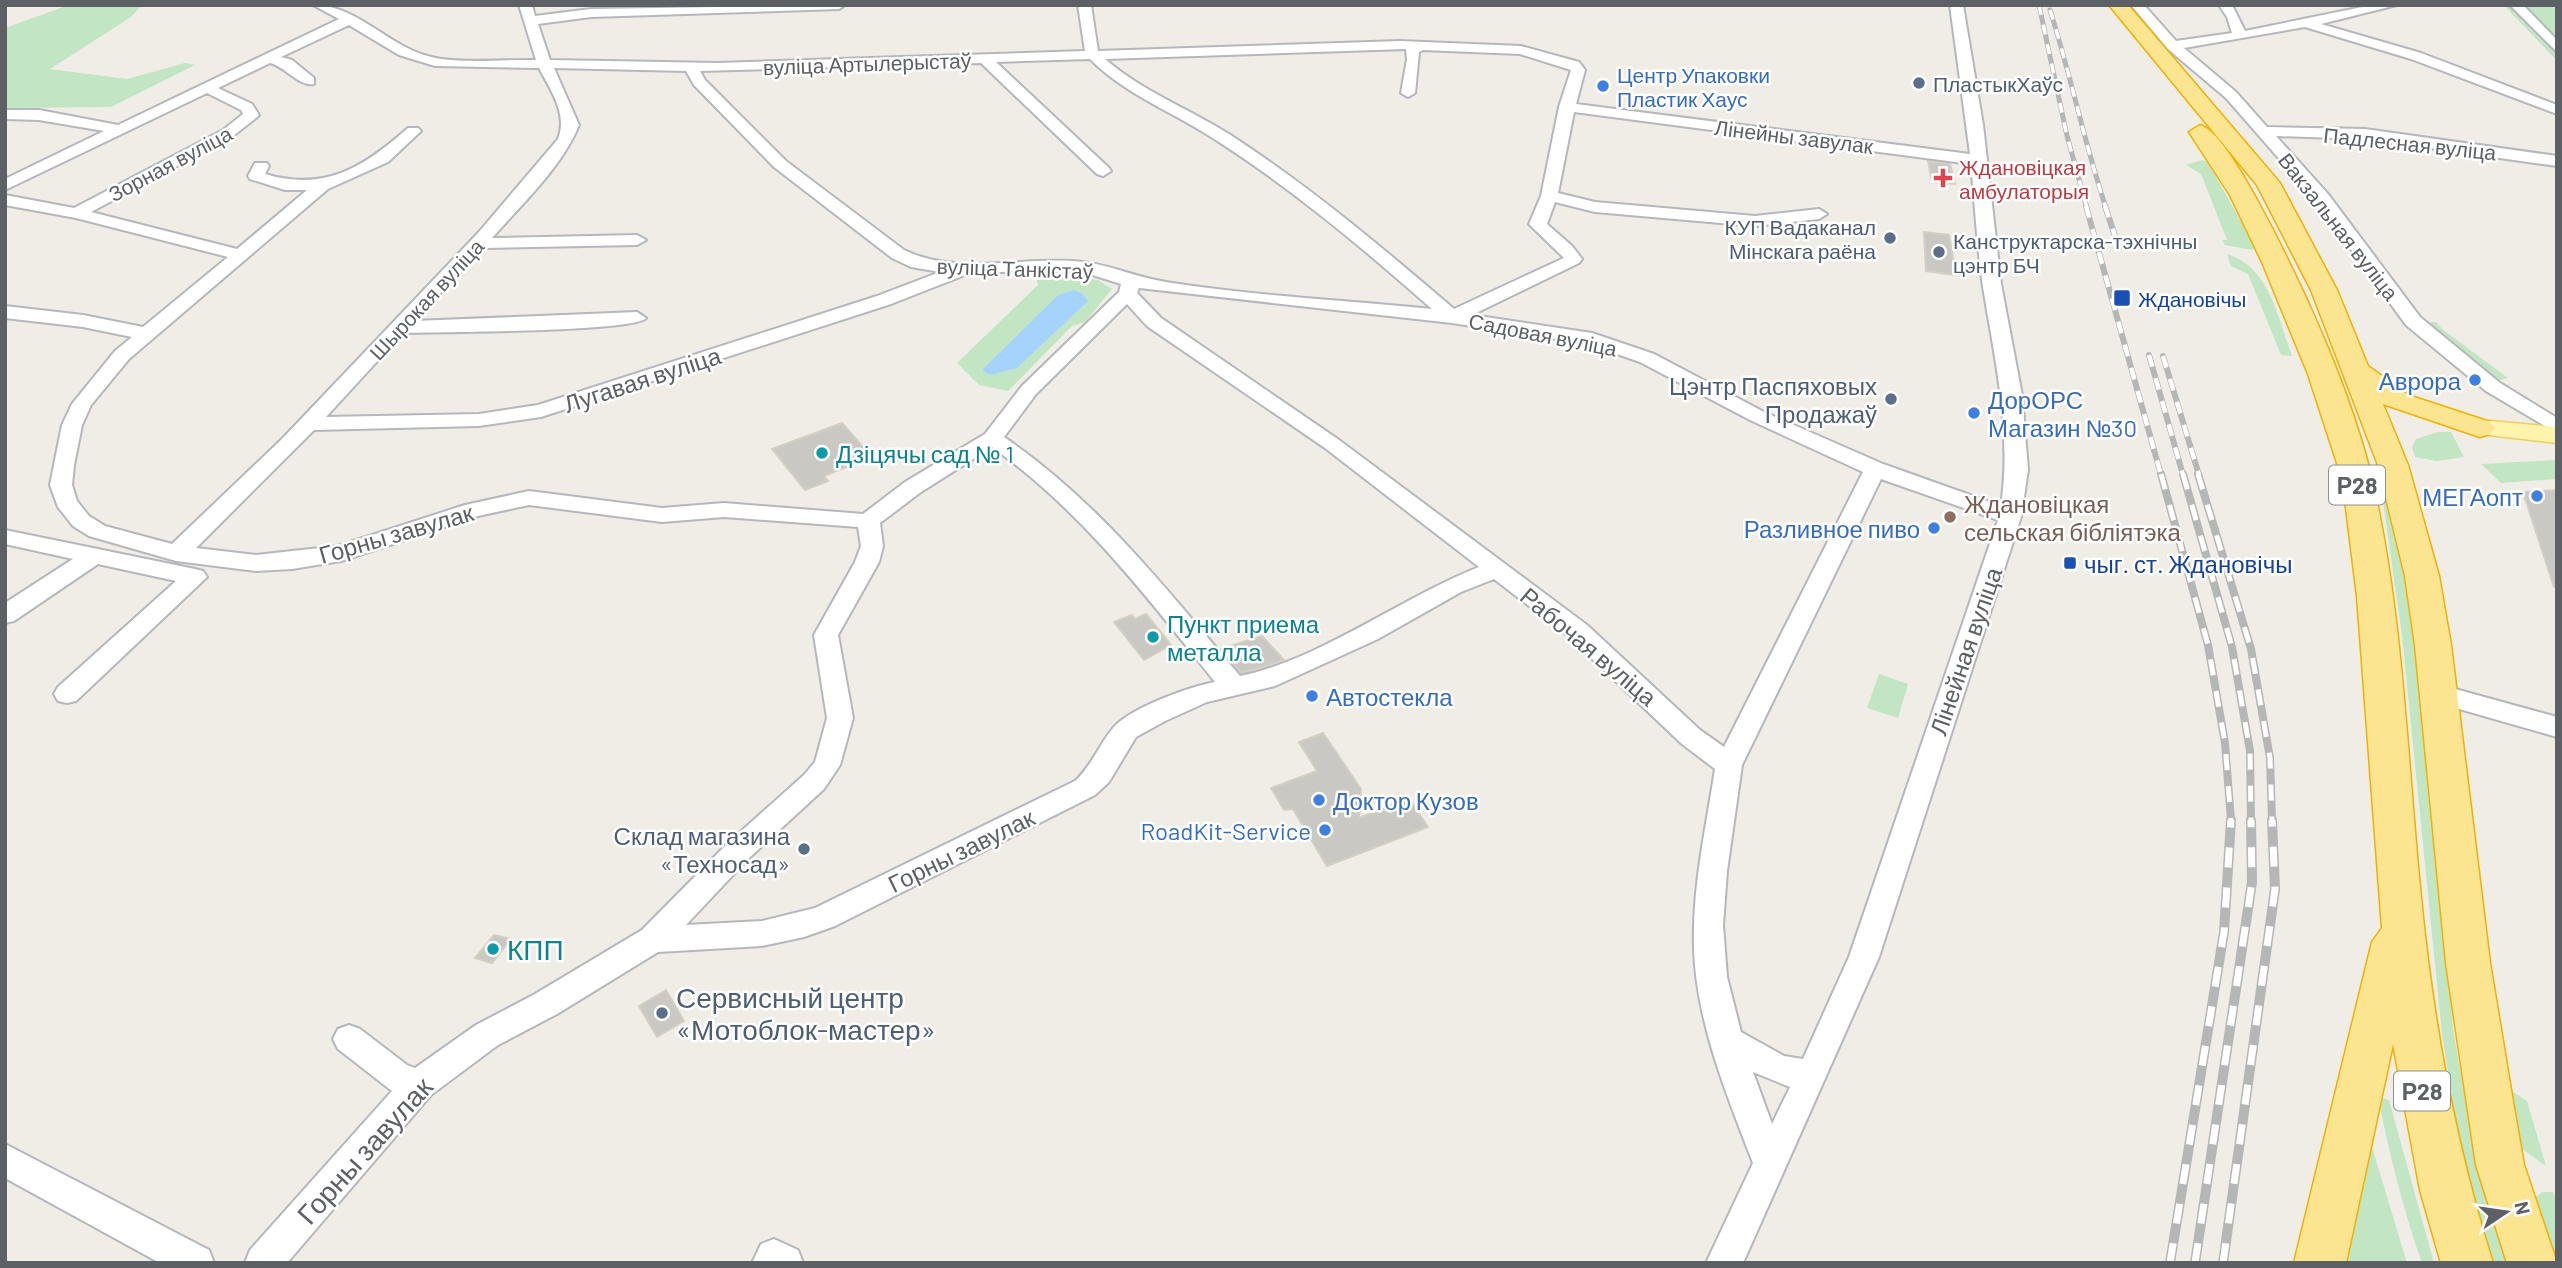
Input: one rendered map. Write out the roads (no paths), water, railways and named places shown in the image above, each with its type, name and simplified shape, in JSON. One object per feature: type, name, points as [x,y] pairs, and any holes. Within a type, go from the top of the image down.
[{"type":"highway","name":"Р28","points":[[2099,5],[2203,136],[2234,181],[2283,280],[2341,425],[2358,486],[2375,603],[2400,914],[2424,1105],[2452,1221],[2467,1263]]},
{"type":"highway","name":"Р28","points":[[2118,5],[2268,183],[2309,257],[2359,372],[2393,465],[2422,576],[2468,963],[2488,1102],[2500,1165],[2533,1263]]},
{"type":"highway","points":[[2359,372],[2398,401],[2480,428]]},
{"type":"highway","points":[[2393,465],[2402,439],[2413,434],[2444,427],[2480,428]]},
{"type":"highway","name":"Р28","points":[[2320,1263],[2400,914]]},
{"type":"main road","points":[[2480,428],[2557,435]]},
{"type":"street","name":"вуліца Артылерыстаў","points":[[319,5],[350,19],[409,57],[419,60],[545,65],[691,68],[986,60],[1092,54],[1424,47],[1521,50],[1574,65],[1578,70],[1578,78],[1566,107]]},
{"type":"street","points":[[527,13],[839,5]]},
{"type":"street","points":[[1084,5],[1092,54]]},
{"type":"street","name":"Лінейная вуліца","points":[[1724,1263],[1812,1076],[1864,957],[2010,517],[2017,470],[2013,413],[1992,284],[1979,160],[1956,5]]},
{"type":"street","name":"Вакзальная вуліца","points":[[2137,5],[2173,46],[2231,95],[2322,198],[2350,240],[2413,321],[2493,387],[2557,427]]},
{"type":"street","points":[[2225,5],[2234,17],[2241,36]]},
{"type":"street","points":[[2173,46],[2241,36],[2391,5]]},
{"type":"street","points":[[2516,5],[2557,48]]},
{"type":"street","name":"Шырокая вуліца","points":[[176,553],[260,478],[312,424],[398,327],[479,243],[565,140],[570,125],[568,112],[545,65],[527,13]]},
{"type":"street","name":"Зорная вуліца","points":[[5,186],[350,19]]},
{"type":"street","points":[[2304,23],[2416,56],[2557,110]]},
{"type":"street","points":[[1408,93],[1414,59],[1412,50],[1424,47]]},
{"type":"street","name":"Садовая вуліца","points":[[1092,54],[1117,76],[1220,135],[1284,179],[1378,252],[1452,317],[1592,339],[1620,347],[1757,416],[1875,469],[2010,517]]},
{"type":"street","points":[[268,58],[287,63],[309,81]]},
{"type":"street","points":[[986,60],[1103,171]]},
{"type":"street","name":"вуліца Танкістаў","points":[[691,68],[699,82],[780,164],[882,244],[917,263],[959,270],[1071,266],[1110,272],[1129,288],[1168,288],[1452,317]]},
{"type":"street","name":"Зорная вуліца","points":[[76,213],[228,133],[251,115],[247,107],[207,88]]},
{"type":"street","points":[[1452,317],[1571,261],[1569,251],[1547,235],[1538,224],[1549,196],[1566,107]]},
{"type":"street","name":"Лінейны завулак","points":[[1566,107],[1979,160]]},
{"type":"street","points":[[5,114],[39,114],[122,130]]},
{"type":"street","points":[[5,312],[83,321],[148,334],[322,186],[382,159],[413,131]]},
{"type":"street","name":"Падлесная вуліца","points":[[2263,131],[2365,134],[2557,162]]},
{"type":"street","points":[[261,166],[256,176],[267,182],[322,186]]},
{"type":"street","points":[[1549,196],[1595,207],[1755,221],[1819,214]]},
{"type":"street","name":"Зорная вуліца","points":[[5,200],[76,213],[242,255]]},
{"type":"street","points":[[479,243],[637,240]]},
{"type":"street","name":"Лугавая вуліца","points":[[312,424],[480,420],[541,411],[884,300],[959,270]]},
{"type":"street","points":[[868,521],[913,487],[992,438],[1029,390],[1129,288]]},
{"type":"street","name":"Рабочая вуліца","points":[[1129,288],[1154,322],[1332,444],[1578,631],[1691,737],[1729,765]]},
{"type":"street","points":[[398,327],[595,322],[637,318]]},
{"type":"street","name":"Горны завулак","points":[[148,334],[98,382],[82,404],[67,443],[61,485],[66,502],[81,521],[97,531],[176,553],[256,563],[292,561],[341,553],[484,507],[529,498],[555,499],[662,515],[724,510],[868,521],[872,546],[867,562],[826,635],[840,718],[827,765],[814,782],[738,851],[653,939],[546,1004],[486,1035],[419,1084],[263,1263]]},
{"type":"street","points":[[992,438],[1028,461],[1063,490],[1134,562],[1234,687]]},
{"type":"street","points":[[1771,1165],[1741,1087],[1712,976],[1710,905],[1729,765],[1875,469]]},
{"type":"street","points":[[5,537],[195,577],[67,694]]},
{"type":"street","points":[[5,615],[94,556]]},
{"type":"street","name":"Горны завулак","points":[[653,939],[764,935],[800,928],[825,918],[1085,788],[1098,775],[1127,730],[1156,714],[1201,694],[1266,680],[1369,633],[1453,586],[1496,569]]},
{"type":"street","points":[[2437,693],[2557,727]]},
{"type":"street","points":[[349,1039],[398,1078],[419,1084]]},
{"type":"street","points":[[1730,1042],[1779,1070],[1812,1076]]},
{"type":"street","points":[[5,1160],[196,1263]]},
{"type":"street","points":[[770,1263],[774,1257],[785,1263]]},
{"type":"water","points":[[1074,290],[1083,294],[1088,301],[1017,368],[990,375],[982,370],[1058,295]]},
{"type":"railway","points":[[2039,5],[2067,136],[2087,208]]},
{"type":"railway","points":[[2050,10],[2106,208]]},
{"type":"railway","points":[[2086,206],[2161,475]]},
{"type":"railway","points":[[2105,206],[2119,248]]},
{"type":"railway","points":[[2149,355],[2183,475]]},
{"type":"railway","points":[[2163,356],[2199,475]]},
{"type":"railway","points":[[2161,474],[2208,645],[2225,743],[2231,821]]},
{"type":"railway","points":[[2183,474],[2232,647],[2250,751],[2251,821]]},
{"type":"railway","points":[[2198,474],[2251,649],[2270,758],[2272,821]]},
{"type":"railway","points":[[2195,1263],[2252,882],[2251,820]]},
{"type":"railway","points":[[2223,1263],[2275,889],[2272,820]]},
{"type":"railway","points":[[2170,1263],[2224,932],[2231,821]]},
{"type":"place","name":"ПластыкХаўс","points":[[1919,83]]},
{"type":"place","name":"Центр Упаковки Пластик Хаус","points":[[1603,86]]},
{"type":"place","name":"Ждановіцкая амбулаторыя","points":[[1943,178]]},
{"type":"place","name":"КУП Вадаканал Мінскага раёна","points":[[1890,238]]},
{"type":"place","name":"Канструктарска-тэхнічны цэнтр БЧ","points":[[1939,252]]},
{"type":"place","name":"Ждановічы","points":[[2122,298]]},
{"type":"place","name":"Аврора","points":[[2475,380]]},
{"type":"place","name":"Цэнтр Паспяховых Продажаў","points":[[1891,399]]},
{"type":"place","name":"ДорОРС Магазин №30","points":[[1974,413]]},
{"type":"place","name":"Дзіцячы сад № 1","points":[[822,453]]},
{"type":"place","name":"МЕГАопт","points":[[2537,496]]},
{"type":"place","name":"Ждановіцкая сельская бібліятэка","points":[[1950,517]]},
{"type":"place","name":"Разливное пиво","points":[[1934,528]]},
{"type":"place","name":"чыг. ст. Ждановічы","points":[[2070,563]]},
{"type":"place","name":"Пункт приема металла","points":[[1153,637]]},
{"type":"place","name":"Автостекла","points":[[1312,696]]},
{"type":"place","name":"Доктор Кузов","points":[[1319,800]]},
{"type":"place","name":"RoadKit-Service","points":[[1325,830]]},
{"type":"place","name":"Склад магазина «Техносад»","points":[[804,849]]},
{"type":"place","name":"КПП","points":[[493,949]]},
{"type":"place","name":"Сервисный центр «Мотоблок-мастер»","points":[[662,1013]]}]
